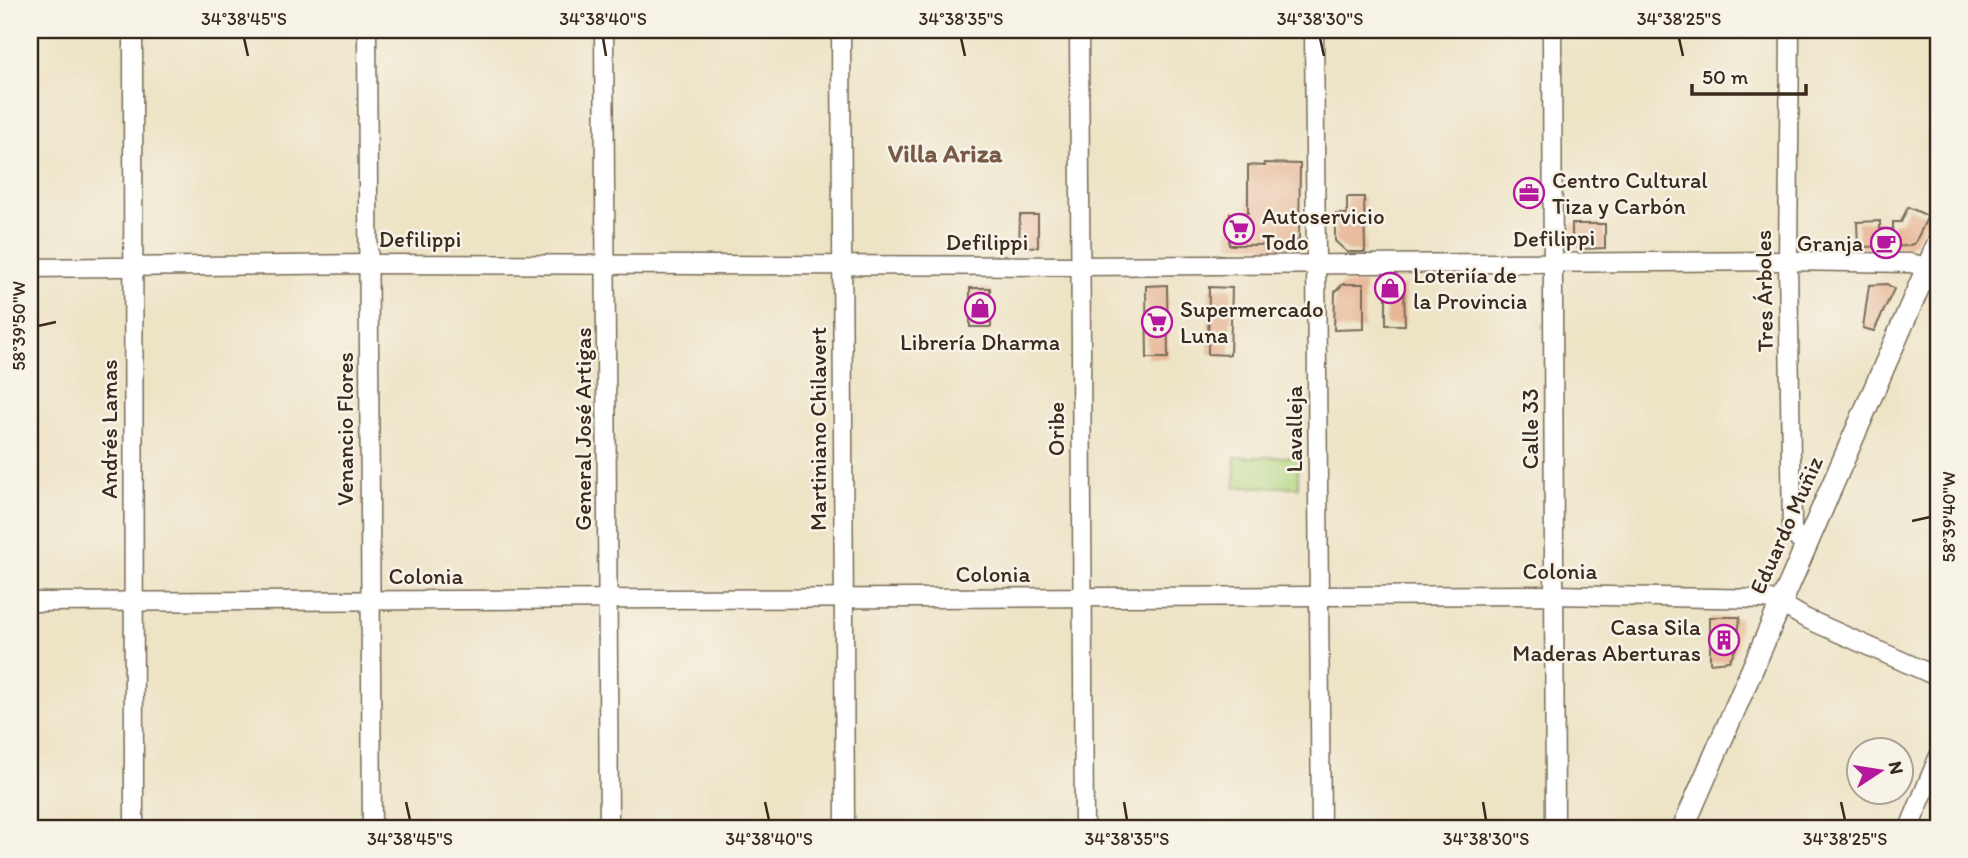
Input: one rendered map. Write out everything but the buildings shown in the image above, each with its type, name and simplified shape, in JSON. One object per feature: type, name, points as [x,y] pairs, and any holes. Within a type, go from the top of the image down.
[{"type":"street","name":"Andrés Lamas","points":[[133,30],[134,828]]},
{"type":"street","name":"Venancio Flores","points":[[367,30],[372,828]]},
{"type":"street","name":"General José Artigas","points":[[604,30],[609,828]]},
{"type":"street","name":"Martiniano Chilavert","points":[[841,30],[845,828]]},
{"type":"street","name":"Oribe","points":[[1079,30],[1084,828]]},
{"type":"street","name":"Lavalleja","points":[[1314,30],[1321,828]]},
{"type":"street","name":"Calle 33","points":[[1552,30],[1555,828]]},
{"type":"street","name":"Tres Árboles","points":[[1790,30],[1788,261],[1792,527],[1795,536],[1805,547]]},
{"type":"street","name":"Eduardo Muñiz","points":[[1683,828],[1805,547],[1933,273],[1938,243]]},
{"type":"street","name":"Defilippi","points":[[30,268],[369,264],[1080,266],[1892,261],[1933,273]]},
{"type":"street","name":"Colonia","points":[[30,602],[1555,595],[1766,598],[1938,677]]},
{"type":"street","points":[[1909,828],[1938,758]]},
{"type":"green space","points":[[1235,457],[1298,457],[1298,487],[1235,487]]},
{"type":"place","name":"Centro Cultural Tiza y Carbón","points":[[1529,193]]},
{"type":"place","name":"Autoservicio Todo","points":[[1239,229]]},
{"type":"place","name":"Granja","points":[[1886,243]]},
{"type":"place","name":"Loteriía de la Provincia","points":[[1390,288]]},
{"type":"place","name":"Librería Dharma","points":[[980,308]]},
{"type":"place","name":"Supermercado Luna","points":[[1157,322]]},
{"type":"place","name":"Casa Sila Maderas Aberturas","points":[[1724,640]]},
{"type":"district","name":"Villa Ariza","points":[[945,153]]}]
